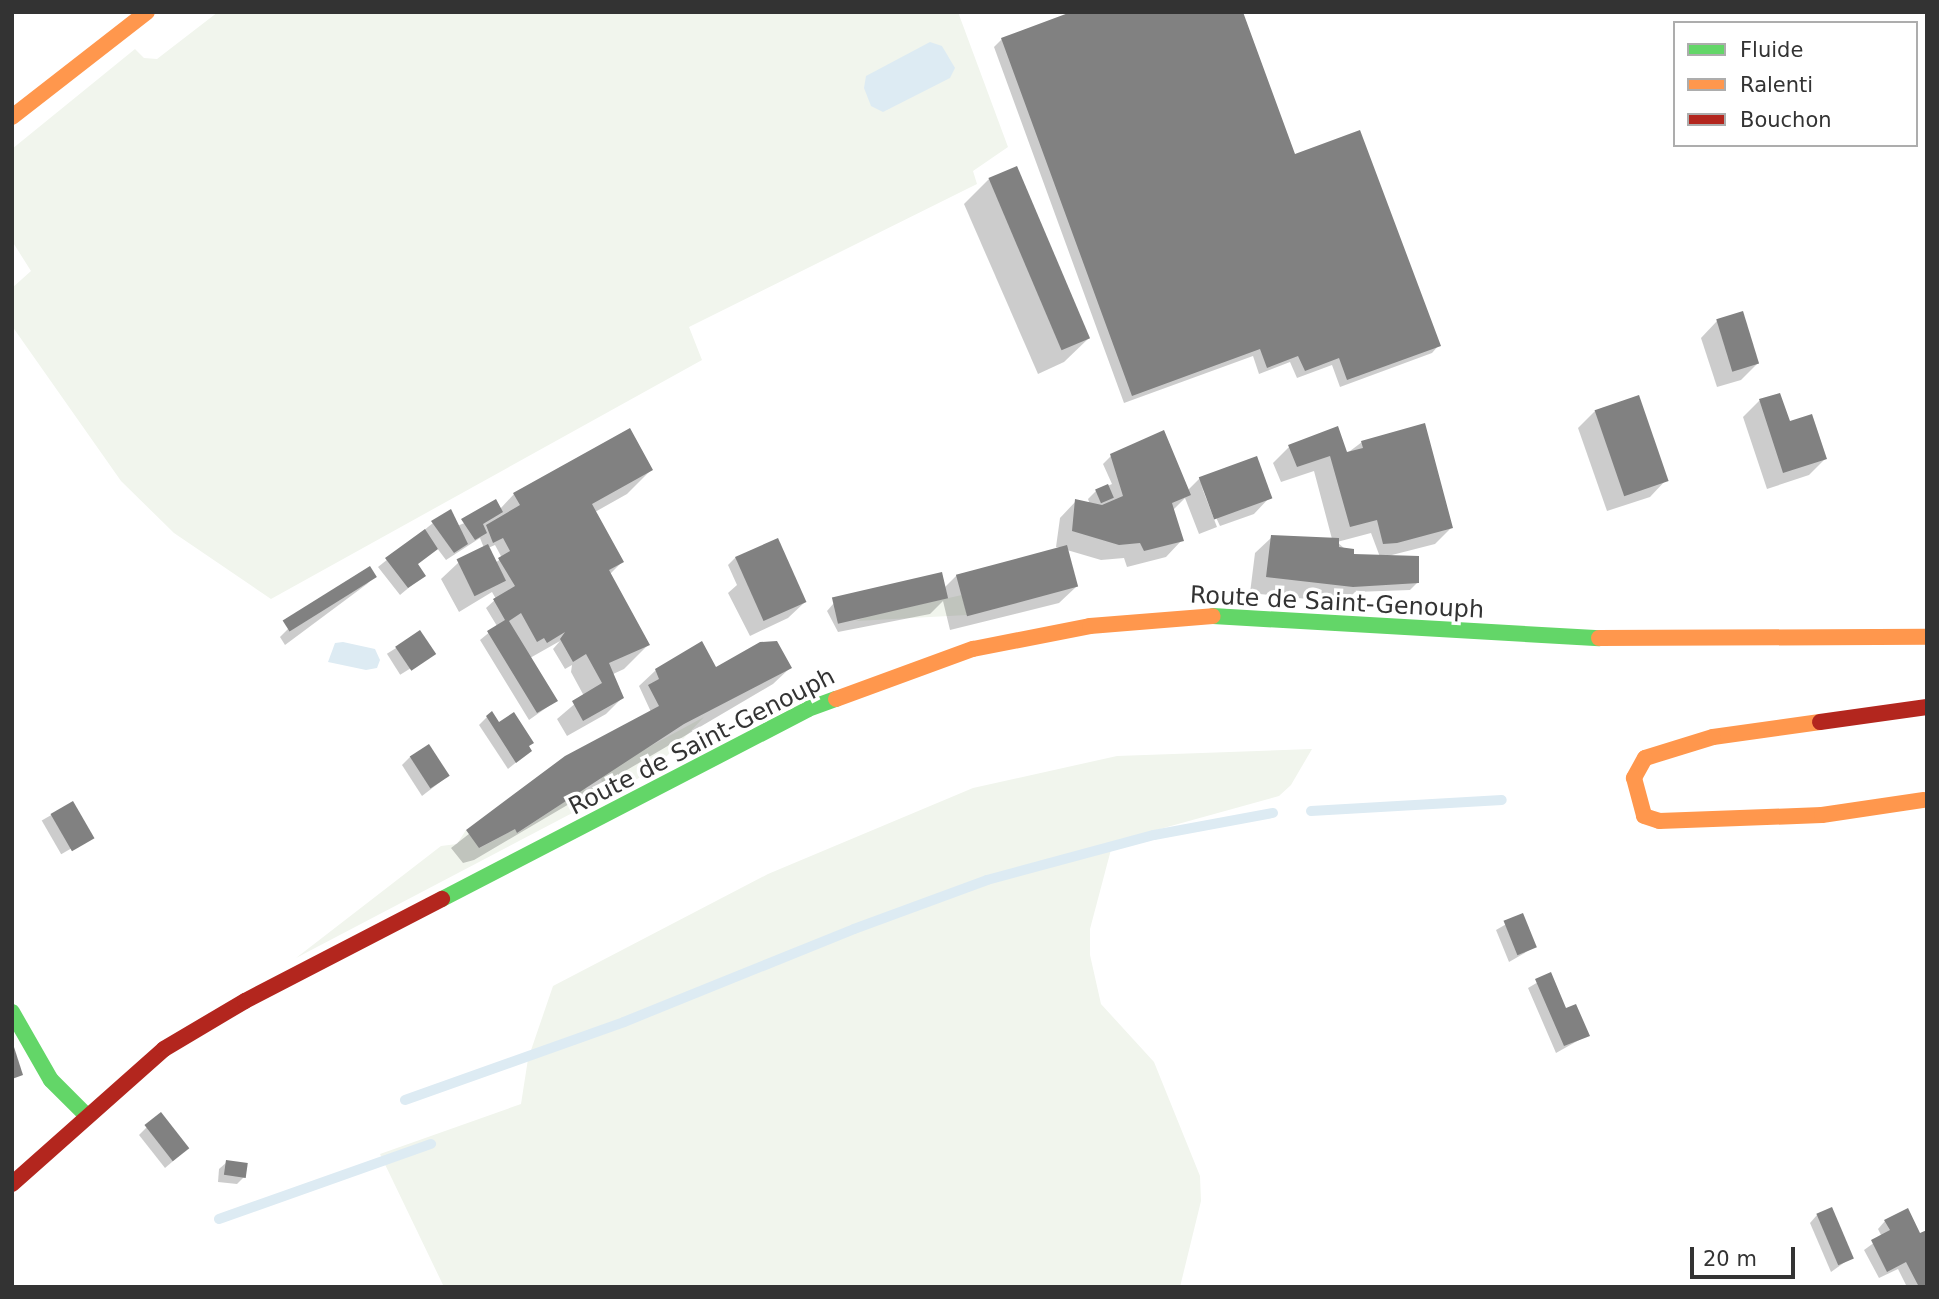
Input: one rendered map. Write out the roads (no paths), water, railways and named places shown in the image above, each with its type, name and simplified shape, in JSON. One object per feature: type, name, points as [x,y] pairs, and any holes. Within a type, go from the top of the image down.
[{"type":"street","points":[[12,117],[147,12]]},
{"type":"street","name":"Route de Saint-Genouph","points":[[12,1184],[85,1114],[164,1049],[245,1001],[808,709],[973,649],[1090,626],[1218,616],[1554,638],[1927,638]]},
{"type":"street","points":[[1924,800],[1832,815],[1659,821],[1644,816],[1634,778],[1645,758],[1713,737],[1927,707]]},
{"type":"street","points":[[12,1012],[51,1080],[85,1114]]},
{"type":"waterway","points":[[1311,811],[1502,800]]},
{"type":"waterway","points":[[405,1100],[624,1022],[854,929],[987,880],[1154,835],[1273,813]]},
{"type":"waterway","points":[[219,1219],[431,1144]]}]
